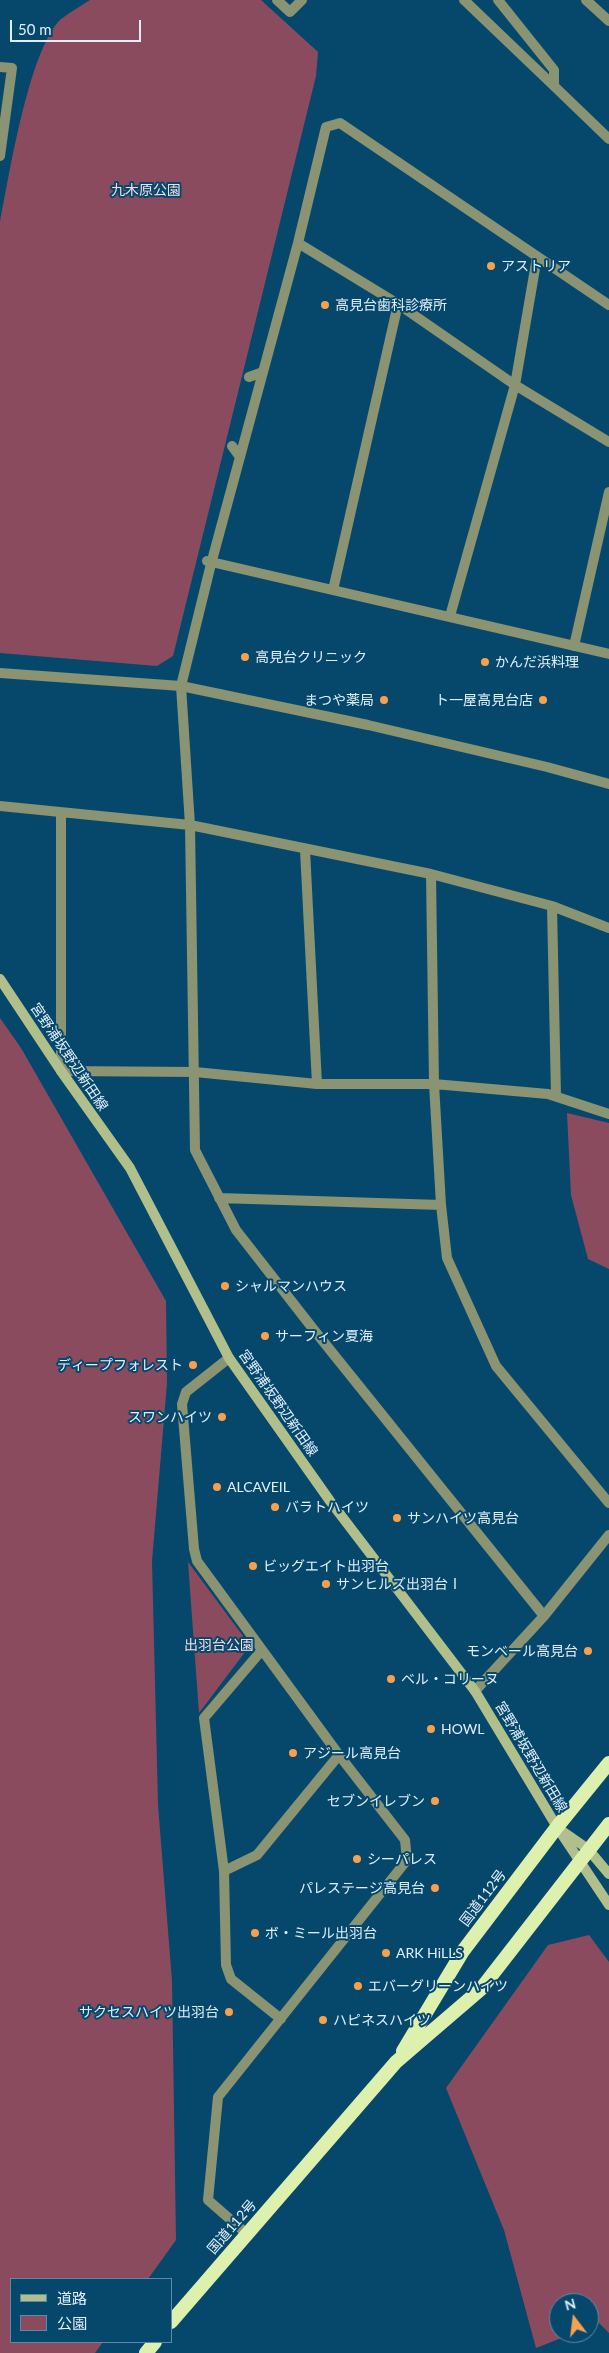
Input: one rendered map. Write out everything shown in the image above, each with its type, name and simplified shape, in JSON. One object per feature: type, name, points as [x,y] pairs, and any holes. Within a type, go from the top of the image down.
[{"type":"highway","name":"国道112号","points":[[396,2062],[463,1950],[557,1827],[609,1763]]},
{"type":"highway","name":"国道112号","points":[[172,2321],[396,2062],[481,1989],[609,1824]]},
{"type":"highway","points":[[146,2353],[154,2343]]},
{"type":"main road","name":"宮野浦坂野辺新田線","points":[[0,979],[61,1071],[130,1168],[229,1358],[330,1501],[475,1691],[578,1862],[609,1905]]},
{"type":"main road","name":"宮野浦坂野辺新田線","points":[[557,1827],[588,1849],[609,1874]]},
{"type":"street","points":[[277,0],[290,12],[302,0]]},
{"type":"street","points":[[464,0],[609,139]]},
{"type":"street","points":[[498,0],[554,70],[554,86]]},
{"type":"street","points":[[586,0],[609,21]]},
{"type":"street","points":[[0,66],[12,68],[0,157]]},
{"type":"street","points":[[544,1616],[236,1230],[195,1150],[190,825],[181,686],[209,562],[240,457],[298,243],[326,127],[340,123],[609,305]]},
{"type":"street","points":[[298,243],[398,304],[514,385],[609,442]]},
{"type":"street","points":[[450,616],[514,385],[537,257]]},
{"type":"street","points":[[333,590],[398,304]]},
{"type":"street","points":[[249,377],[263,372]]},
{"type":"street","points":[[232,446],[240,457]]},
{"type":"street","points":[[574,646],[609,492]]},
{"type":"street","points":[[209,562],[609,654]]},
{"type":"street","points":[[0,673],[181,686],[368,725],[547,767],[609,784]]},
{"type":"street","points":[[0,806],[190,825],[305,850],[431,874],[552,906],[609,928]]},
{"type":"street","points":[[61,813],[61,1071],[195,1072],[317,1084],[434,1084],[548,1094],[609,1114]]},
{"type":"street","points":[[305,850],[317,1084]]},
{"type":"street","points":[[431,874],[434,1084],[446,1258],[496,1366],[609,1503]]},
{"type":"street","points":[[552,906],[556,1096]]},
{"type":"street","points":[[218,1198],[441,1205]]},
{"type":"street","points":[[229,1358],[186,1392],[182,1404],[194,1549],[197,1561],[339,1756],[405,1840],[408,1860],[282,2020],[218,2097],[208,2200],[247,2234]]},
{"type":"street","points":[[475,1691],[544,1616],[609,1535]]},
{"type":"street","points":[[262,1650],[204,1718],[224,1871],[226,1965],[231,1978],[282,2020]]},
{"type":"street","points":[[224,1871],[256,1855],[339,1756]]},
{"type":"green space","name":"九木原公園","points":[[90,0],[261,0],[318,52],[316,76],[173,656],[157,666],[0,653],[0,222],[22,115],[39,57],[50,34],[61,19]]},
{"type":"green space","points":[[0,1018],[21,1048],[166,1301],[167,1383],[152,1561],[158,1805],[172,1981],[176,2240],[149,2278],[10,2278],[10,2343],[102,2343],[95,2353],[0,2353]]},
{"type":"green space","points":[[567,1113],[609,1123],[609,1269],[588,1259],[571,1195]]},
{"type":"green space","name":"出羽台公園","points":[[188,1562],[243,1636],[245,1652],[199,1713]]},
{"type":"green space","points":[[589,1935],[609,1962],[609,2333],[599,2323],[599,2293],[549,2293],[549,2343],[536,2348],[504,2230],[446,2088],[548,1945]]},
{"type":"place","name":"アストリア","points":[[491,266]]},
{"type":"place","name":"高見台歯科診療所","points":[[325,305]]},
{"type":"place","name":"高見台クリニック","points":[[245,657]]},
{"type":"place","name":"かんだ浜料理","points":[[485,662]]},
{"type":"place","name":"まつや薬局","points":[[384,700]]},
{"type":"place","name":"ト一屋高見台店","points":[[543,700]]},
{"type":"place","name":"シャルマンハウス","points":[[225,1286]]},
{"type":"place","name":"サーフィン夏海","points":[[265,1336]]},
{"type":"place","name":"ディープフォレスト","points":[[193,1365]]},
{"type":"place","name":"スワンハイツ","points":[[222,1417]]},
{"type":"place","name":"ALCAVEIL","points":[[217,1487]]},
{"type":"place","name":"バラトハイツ","points":[[275,1507]]},
{"type":"place","name":"サンハイツ高見台","points":[[397,1518]]},
{"type":"place","name":"ビッグエイト出羽台","points":[[253,1566]]},
{"type":"place","name":"サンヒルズ出羽台Ⅰ","points":[[326,1584]]},
{"type":"place","name":"モンベール高見台","points":[[588,1651]]},
{"type":"place","name":"ベル・コリーヌ","points":[[391,1679]]},
{"type":"place","name":"HOWL","points":[[431,1729]]},
{"type":"place","name":"アジール高見台","points":[[293,1753]]},
{"type":"place","name":"セブンイレブン","points":[[435,1801]]},
{"type":"place","name":"シーパレス","points":[[357,1859]]},
{"type":"place","name":"パレステージ高見台","points":[[435,1888]]},
{"type":"place","name":"ボ・ミール出羽台","points":[[255,1933]]},
{"type":"place","name":"ARK HiLLS","points":[[386,1953]]},
{"type":"place","name":"エバーグリーンハイツ","points":[[358,1986]]},
{"type":"place","name":"サクセスハイツ出羽台","points":[[229,2012]]},
{"type":"place","name":"ハピネスハイツ","points":[[323,2020]]}]
